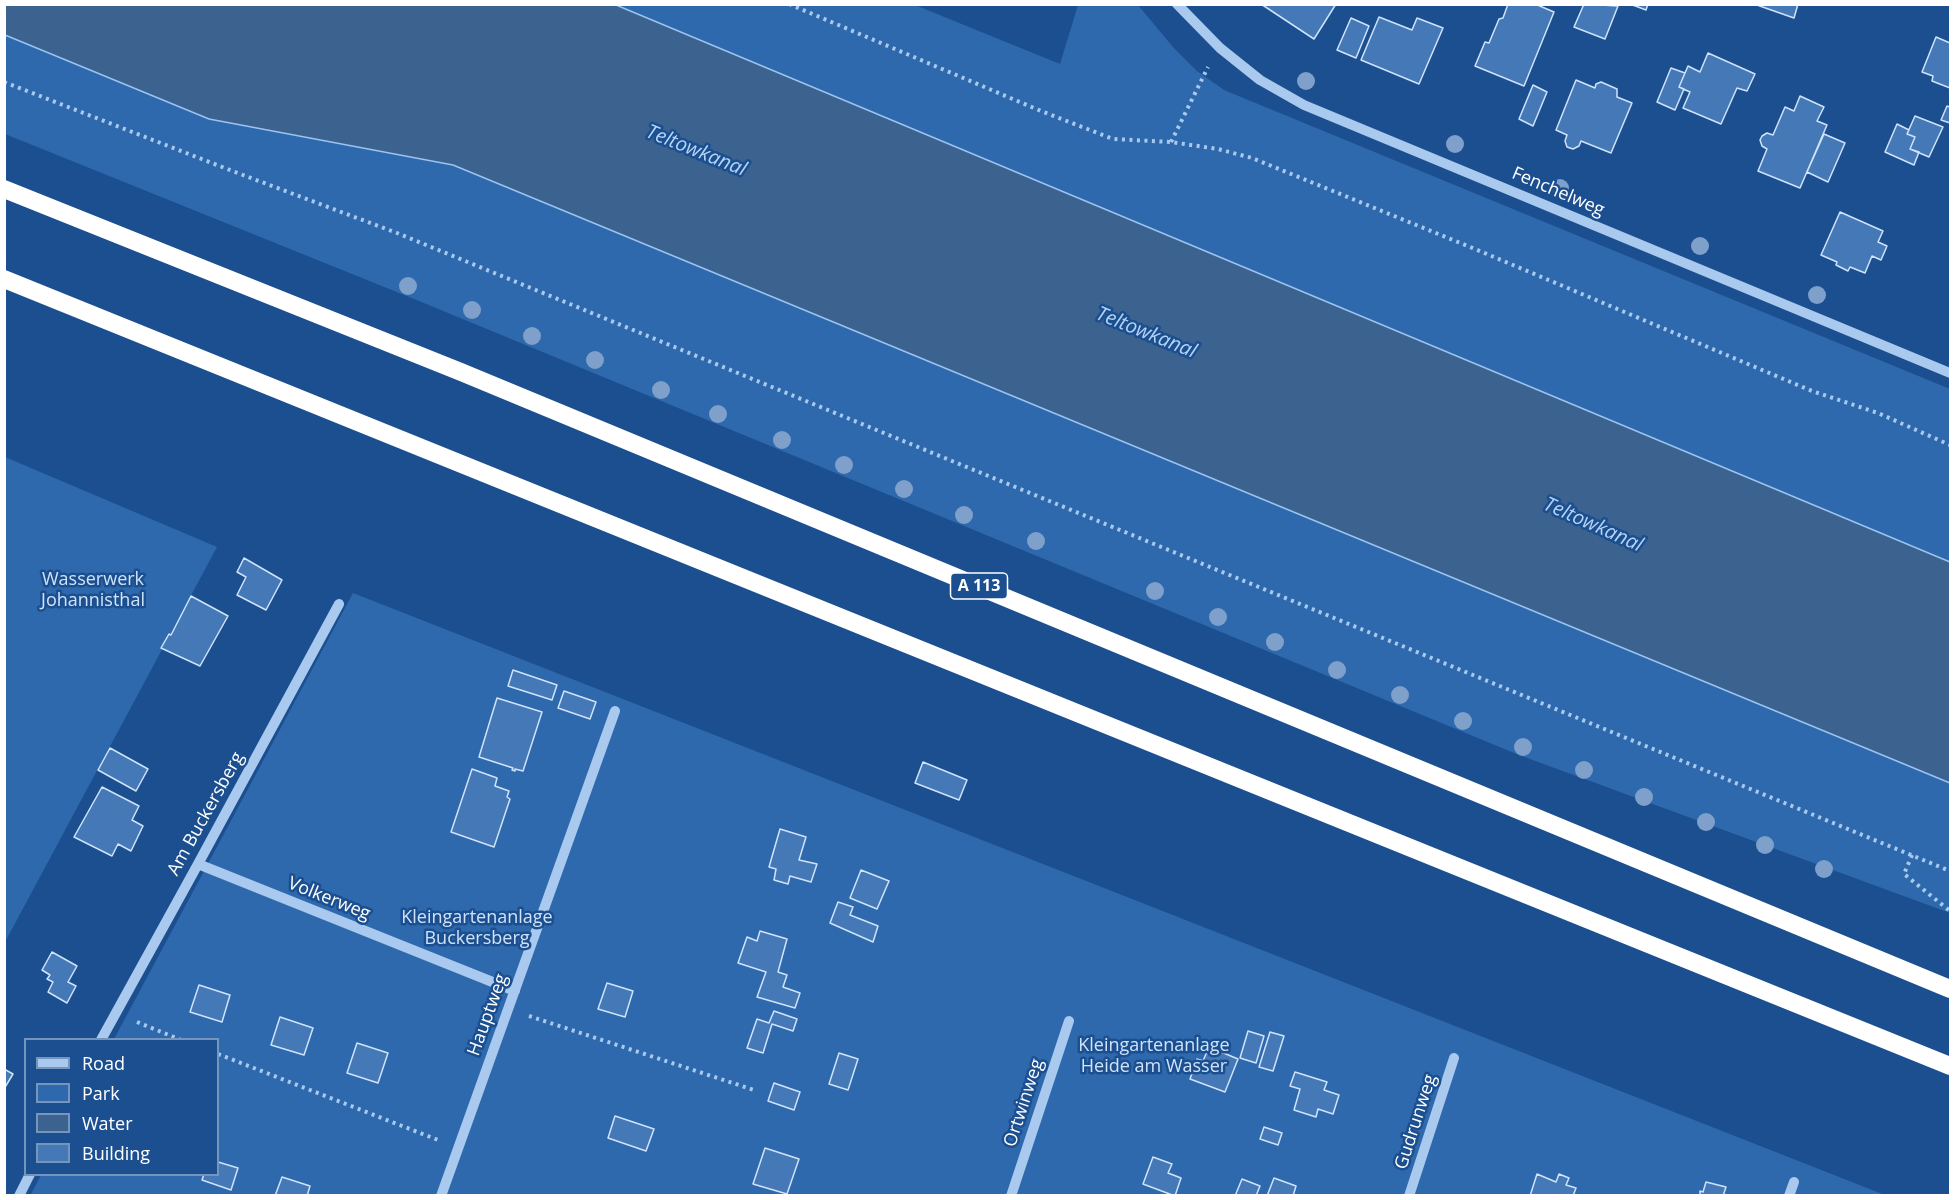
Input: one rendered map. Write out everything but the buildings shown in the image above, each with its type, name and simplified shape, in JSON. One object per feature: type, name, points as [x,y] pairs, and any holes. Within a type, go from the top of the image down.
[{"type":"highway","name":"A 113","points":[[4,189],[461,372],[1950,989]]},
{"type":"highway","points":[[4,279],[1950,1066]]},
{"type":"street","name":"Fenchelweg","points":[[1177,4],[1220,48],[1252,74],[1304,105],[1950,373]]},
{"type":"street","name":"Am Buckersberg","points":[[102,1038],[339,604]]},
{"type":"street","name":"Hauptweg","points":[[441,1196],[615,711]]},
{"type":"street","name":"Volkerweg","points":[[198,864],[515,991]]},
{"type":"street","name":"Ortwinweg","points":[[1011,1196],[1069,1021]]},
{"type":"street","name":"Gudrunweg","points":[[1409,1196],[1454,1058]]},
{"type":"street","points":[[19,1196],[29,1176]]},
{"type":"street","points":[[1789,1196],[1794,1182]]},
{"type":"path","points":[[789,4],[1041,111],[1113,139],[1171,142],[1218,149],[1252,158],[1812,391],[1878,413],[1950,445]]},
{"type":"path","points":[[1171,142],[1209,66]]},
{"type":"path","points":[[4,82],[396,233],[1950,871]]},
{"type":"path","points":[[1912,855],[1904,874],[1950,911]]},
{"type":"path","points":[[508,1009],[757,1090]]},
{"type":"path","points":[[114,1014],[176,1038]]},
{"type":"path","points":[[219,1054],[458,1148]]},
{"type":"green space","points":[[616,5],[915,5],[1060,64],[1078,5],[1138,5],[1173,47],[1197,71],[1224,90],[1950,389],[1950,562]]},
{"type":"green space","points":[[4,35],[209,119],[453,165],[1950,783],[1950,913],[1519,755],[419,301],[5,134]]},
{"type":"green space","name":"Wasserwerk Johannisthal","points":[[5,457],[217,547],[5,942]]},
{"type":"green space","name":"Kleingartenanlage Buckersberg","points":[[353,593],[1885,1195],[30,1196],[40,1176],[219,1176],[219,1038],[115,1038]]},
{"type":"water","name":"Teltowkanal","points":[[4,5],[616,5],[1950,562],[1950,783],[453,165],[209,119],[5,35]]},
{"type":"park label","name":"Kleingartenanlage Heide am Wasser","points":[[1154,1056]]}]
